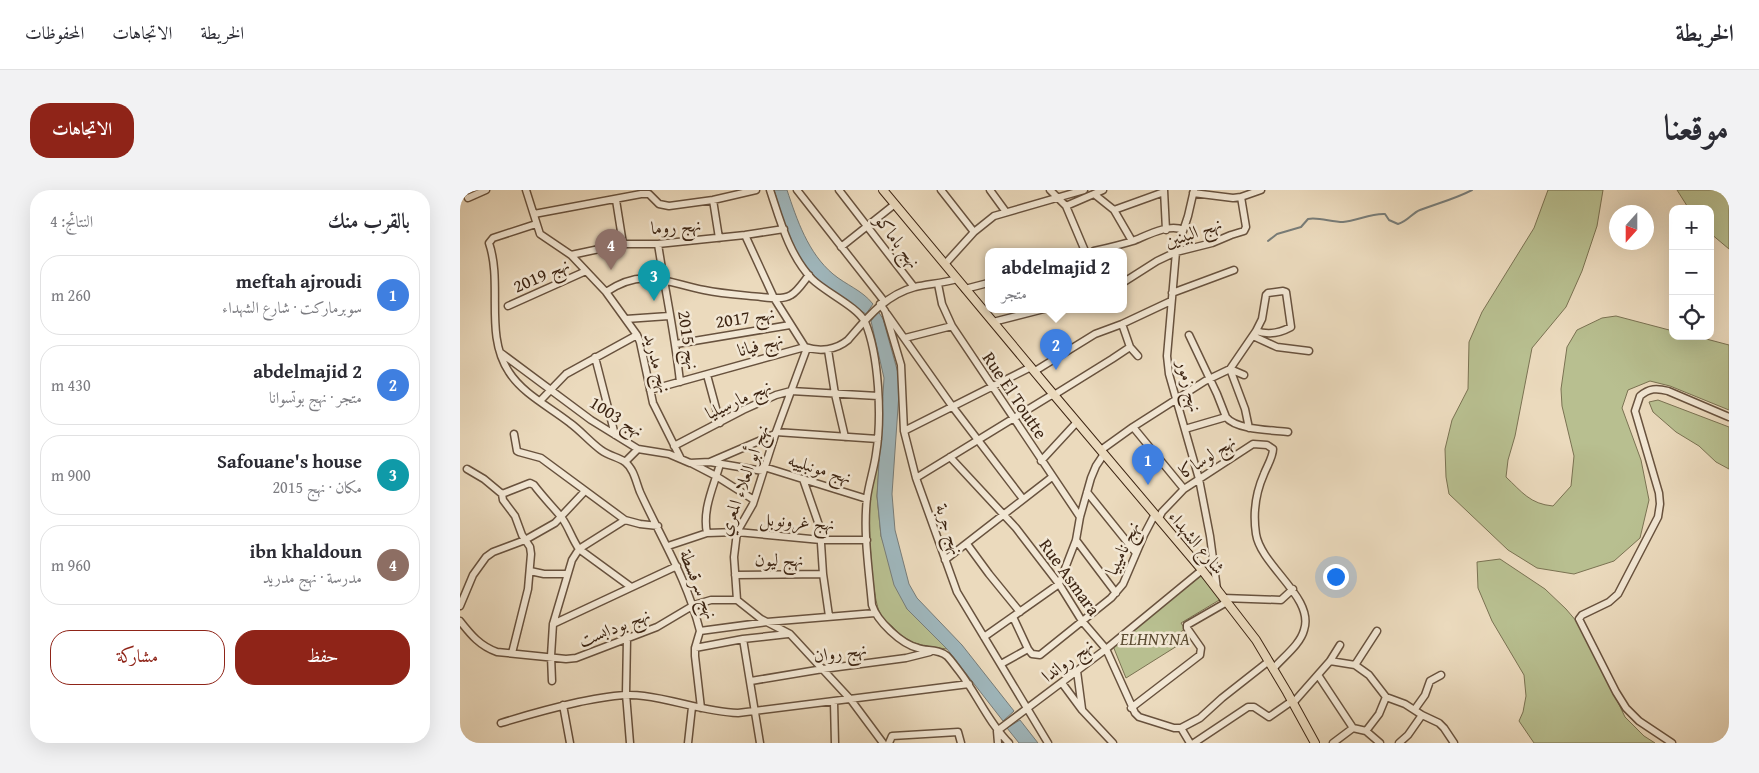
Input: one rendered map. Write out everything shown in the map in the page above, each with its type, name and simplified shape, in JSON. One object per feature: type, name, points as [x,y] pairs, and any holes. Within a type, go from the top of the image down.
[{"type":"main road","name":"شارع الشهداء","points":[[883,190],[985,313]]},
{"type":"main road","name":"شارع الشهداء","points":[[985,313],[1202,570],[1252,634],[1315,743]]},
{"type":"street","points":[[468,198],[486,190]]},
{"type":"street","name":"نهج مدريد","points":[[526,190],[536,224],[543,238],[570,255],[606,292],[637,335],[653,403],[681,459]]},
{"type":"street","points":[[534,214],[616,200],[626,193],[649,194],[658,204],[664,206],[712,200],[756,190]]},
{"type":"street","points":[[770,190],[793,250],[809,275],[866,320],[878,372],[878,438],[867,498],[867,540],[872,605],[875,613],[907,644],[946,655],[969,684],[997,731],[1009,743]]},
{"type":"street","name":"نهج جربة","points":[[797,190],[882,303],[901,365],[904,431],[916,478],[957,592],[1048,743]]},
{"type":"street","name":"نهج باماكو","points":[[840,190],[914,287]]},
{"type":"street","points":[[941,190],[974,232]]},
{"type":"street","points":[[990,190],[1006,212]]},
{"type":"street","points":[[1050,190],[1066,206],[1084,248]]},
{"type":"street","points":[[945,264],[988,219],[1084,190]]},
{"type":"street","points":[[1066,206],[1103,190]]},
{"type":"street","points":[[1193,191],[1219,197],[1241,197],[1261,190]]},
{"type":"street","points":[[1114,210],[1164,191],[1166,230]]},
{"type":"street","name":"نهج زمور","points":[[1193,191],[1188,216],[1176,252],[1167,356],[1168,374],[1186,429],[1199,479],[1210,536],[1216,588]]},
{"type":"street","points":[[1094,194],[1114,210],[1132,241]]},
{"type":"street","name":"نهج البينين","points":[[1127,280],[1157,261],[1176,252],[1212,244],[1244,231],[1246,227],[1241,197]]},
{"type":"street","points":[[616,200],[623,244]]},
{"type":"street","points":[[712,200],[719,238]]},
{"type":"street","points":[[841,247],[895,204]]},
{"type":"street","points":[[536,224],[493,238],[489,243],[496,270],[496,337],[508,372],[600,450],[626,462],[638,449]]},
{"type":"street","name":"نهج روما","points":[[570,255],[623,244],[658,244],[784,229]]},
{"type":"street","points":[[1105,248],[1166,230],[1183,230]]},
{"type":"street","points":[[745,235],[774,298],[806,347]]},
{"type":"street","name":"نهج 2015","points":[[658,244],[676,344],[680,382]]},
{"type":"street","points":[[1172,292],[1234,270]]},
{"type":"street","name":"نهج 2019","points":[[508,306],[586,272]]},
{"type":"street","points":[[606,292],[627,280],[646,278],[664,279],[721,294],[774,298],[793,294],[809,275]]},
{"type":"street","points":[[844,437],[828,350],[842,345],[882,303],[914,287],[957,279]]},
{"type":"street","name":"Rue El Toutte","points":[[938,284],[942,304],[952,326],[1080,517]]},
{"type":"street","points":[[965,289],[985,284]]},
{"type":"street","points":[[984,637],[1059,584],[1076,540],[1087,492],[1102,452],[1133,427],[1209,378],[1230,369],[1255,334],[1262,319],[1266,295],[1283,290],[1286,292],[1290,327],[1269,334],[1255,334]]},
{"type":"street","points":[[904,431],[952,406],[1033,369],[1095,334],[1122,324],[1171,300]]},
{"type":"street","points":[[885,311],[952,406],[1023,499]]},
{"type":"street","points":[[993,322],[1028,313]]},
{"type":"street","points":[[626,319],[670,316]]},
{"type":"street","points":[[1122,324],[1130,347],[1138,356]]},
{"type":"street","name":"نهج 2017","points":[[676,344],[790,325]]},
{"type":"street","points":[[905,338],[952,326]]},
{"type":"street","points":[[1255,334],[1277,347],[1309,351]]},
{"type":"street","points":[[540,401],[566,374],[637,335]]},
{"type":"street","points":[[1189,335],[1226,417],[1231,422],[1249,428],[1288,432]]},
{"type":"street","name":"نهج فيانا","points":[[650,390],[806,347],[828,350]]},
{"type":"street","name":"نهج أبو العلاء المعري","points":[[738,600],[734,557],[737,532],[754,500],[806,347]]},
{"type":"street","points":[[916,478],[1013,417],[1112,360],[1130,347]]},
{"type":"street","name":"نهج 1003","points":[[501,353],[591,420],[638,449],[668,454],[690,462],[710,462],[763,469]]},
{"type":"street","points":[[594,357],[615,435]]},
{"type":"street","points":[[1230,369],[1244,375]]},
{"type":"street","points":[[1230,369],[1245,408],[1249,428]]},
{"type":"street","points":[[707,375],[720,423]]},
{"type":"street","points":[[1672,743],[1639,721],[1626,708],[1579,619],[1582,615],[1609,602],[1618,594],[1658,517],[1659,493],[1635,411],[1640,396],[1651,389],[1668,390],[1729,418]]},
{"type":"street","name":"نهج مارسيليا","points":[[674,446],[742,410],[776,395],[791,391],[878,396]]},
{"type":"street","points":[[1186,429],[1226,417]]},
{"type":"street","points":[[1041,461],[1077,422]]},
{"type":"street","points":[[1133,427],[1184,489]]},
{"type":"street","points":[[710,462],[776,433],[878,438]]},
{"type":"street","points":[[514,434],[517,451],[540,458],[625,520],[658,526]]},
{"type":"street","name":"نهج لوساكا","points":[[1157,516],[1184,489],[1253,444],[1272,447],[1273,453],[1257,492],[1255,513],[1256,536],[1264,556],[1292,589],[1304,612],[1305,628],[1296,643],[1271,665],[1222,698],[1204,715],[1181,728]]},
{"type":"street","name":"Rue Asmara","points":[[950,457],[1016,528],[1059,584],[1082,621],[1106,649],[1132,708]]},
{"type":"street","name":"نهج سرقسطة","points":[[626,462],[634,473],[640,492],[677,566],[694,606],[700,631],[767,622],[875,613]]},
{"type":"street","points":[[690,462],[754,500]]},
{"type":"street","points":[[707,533],[706,509],[720,464]]},
{"type":"street","points":[[467,468],[484,478],[502,494],[503,500],[515,516],[524,540],[530,547],[532,554],[528,589],[512,653]]},
{"type":"street","name":"نهج مونبلييه","points":[[763,469],[867,498]]},
{"type":"street","points":[[945,560],[1052,477]]},
{"type":"street","points":[[803,479],[820,528],[823,574],[829,616]]},
{"type":"street","points":[[502,494],[524,484],[532,484],[561,517],[579,549],[631,587]]},
{"type":"street","points":[[460,606],[473,575],[486,557],[493,552],[524,540],[554,523],[585,490]]},
{"type":"street","points":[[1087,492],[1136,553]]},
{"type":"street","name":"نهج ناميبيا","points":[[1028,650],[1032,654],[1040,655],[1116,593],[1123,584],[1136,553],[1157,516]]},
{"type":"street","points":[[552,681],[553,624],[572,560],[579,549],[625,520]]},
{"type":"street","name":"نهج غرونوبل","points":[[668,546],[707,533],[737,532],[821,540],[867,540]]},
{"type":"street","name":"نهج ناميبيا","points":[[1076,540],[1116,593]]},
{"type":"street","points":[[968,544],[989,574],[1020,612]]},
{"type":"street","points":[[553,624],[677,566]]},
{"type":"street","name":"نهج رواندا","points":[[997,731],[1106,649],[1202,570]]},
{"type":"street","points":[[530,572],[567,574]]},
{"type":"street","name":"نهج ليون","points":[[735,575],[823,574]]},
{"type":"street","points":[[1292,589],[1281,600],[1225,600],[1187,625],[1187,628],[1202,650],[1200,655],[1132,708],[1135,713],[1174,728],[1181,728],[1189,742],[1248,707],[1254,707],[1269,717],[1292,702],[1330,661],[1340,645]]},
{"type":"street","name":"نهج بودابست","points":[[460,621],[476,641],[497,652],[566,659],[576,658],[658,627],[694,606],[711,600],[738,600]]},
{"type":"street","points":[[738,600],[761,619],[790,634],[850,700],[884,743]]},
{"type":"street","points":[[1001,664],[1028,650],[1013,617]]},
{"type":"street","points":[[700,631],[695,648],[695,656],[701,708]]},
{"type":"street","points":[[1355,665],[1377,631]]},
{"type":"street","points":[[695,648],[743,639],[790,634]]},
{"type":"street","points":[[627,638],[626,694],[630,743]]},
{"type":"street","points":[[743,639],[760,743]]},
{"type":"street","name":"نهج روان","points":[[751,681],[906,658],[934,651]]},
{"type":"street","points":[[1330,661],[1355,665],[1369,675],[1386,697],[1400,701],[1439,723],[1454,743]]},
{"type":"street","points":[[1077,671],[1082,710]]},
{"type":"street","points":[[1318,675],[1353,728],[1366,731],[1380,743]]},
{"type":"street","points":[[1415,709],[1425,695],[1430,681],[1441,675]]},
{"type":"street","points":[[1062,683],[1082,710],[1113,743]]},
{"type":"street","points":[[500,723],[563,705],[626,694],[645,696],[717,712],[755,712],[969,684]]},
{"type":"street","points":[[1366,731],[1378,714],[1386,697]]},
{"type":"street","points":[[834,702],[835,743]]},
{"type":"street","points":[[563,705],[570,743]]},
{"type":"street","points":[[688,743],[692,707]]},
{"type":"street","points":[[1399,743],[1408,735],[1422,715]]},
{"type":"street","points":[[1333,743],[1353,728]]},
{"type":"street","points":[[997,731],[998,743]]},
{"type":"street","points":[[889,743],[892,736],[940,732],[958,732],[960,740]]},
{"type":"green space","points":[[1548,190],[1603,190],[1597,226],[1582,271],[1566,307],[1532,348],[1506,477],[1532,500],[1553,506],[1571,486],[1574,456],[1562,406],[1561,389],[1567,347],[1577,330],[1602,318],[1616,316],[1669,330],[1669,340],[1710,340],[1729,345],[1729,410],[1670,386],[1650,381],[1628,390],[1622,408],[1641,460],[1649,500],[1640,538],[1614,561],[1574,574],[1537,568],[1508,550],[1449,494],[1446,477],[1445,449],[1452,420],[1468,389],[1469,342],[1482,312],[1534,228]]},
{"type":"green space","points":[[1677,190],[1729,190],[1729,249],[1714,236],[1714,205],[1686,205]]},
{"type":"green space","points":[[1658,400],[1729,427],[1729,469],[1716,462],[1699,446],[1676,432],[1653,412],[1649,402]]},
{"type":"green space","points":[[880,452],[877,496],[881,536],[907,609],[947,649],[916,644],[910,641],[883,618],[878,607],[871,558],[869,507]]},
{"type":"green space","points":[[1500,559],[1545,589],[1583,629],[1625,717],[1644,736],[1655,743],[1534,743],[1519,721],[1526,696],[1524,675],[1492,621],[1478,588],[1477,562]]},
{"type":"green space","name":"ELHNYNA","points":[[1202,575],[1221,599],[1181,623],[1185,629],[1173,637],[1177,646],[1126,678],[1113,646]]},
{"type":"water","points":[[774,190],[787,190],[804,235],[824,266],[864,295],[873,304],[866,314],[822,283],[803,262],[792,243]]},
{"type":"water","points":[[878,311],[883,319],[898,373],[899,393],[892,494],[895,530],[909,584],[917,598],[962,645],[1014,711],[1003,721],[947,649],[907,609],[894,585],[881,536],[877,496],[884,378],[871,321]]},
{"type":"water","points":[[1020,720],[1038,743],[1019,743],[1007,728]]},
{"type":"waterway","points":[[1268,241],[1277,234],[1301,227],[1308,219],[1343,222],[1385,214],[1389,220],[1398,224],[1420,210],[1472,190]]},
{"type":"place","name":"ibn khaldoun","points":[[611,270]]},
{"type":"place","name":"Safouane's house","points":[[654,301]]},
{"type":"place","name":"abdelmajid 2","points":[[1056,370]]},
{"type":"place","name":"meftah ajroudi","points":[[1148,485]]}]
